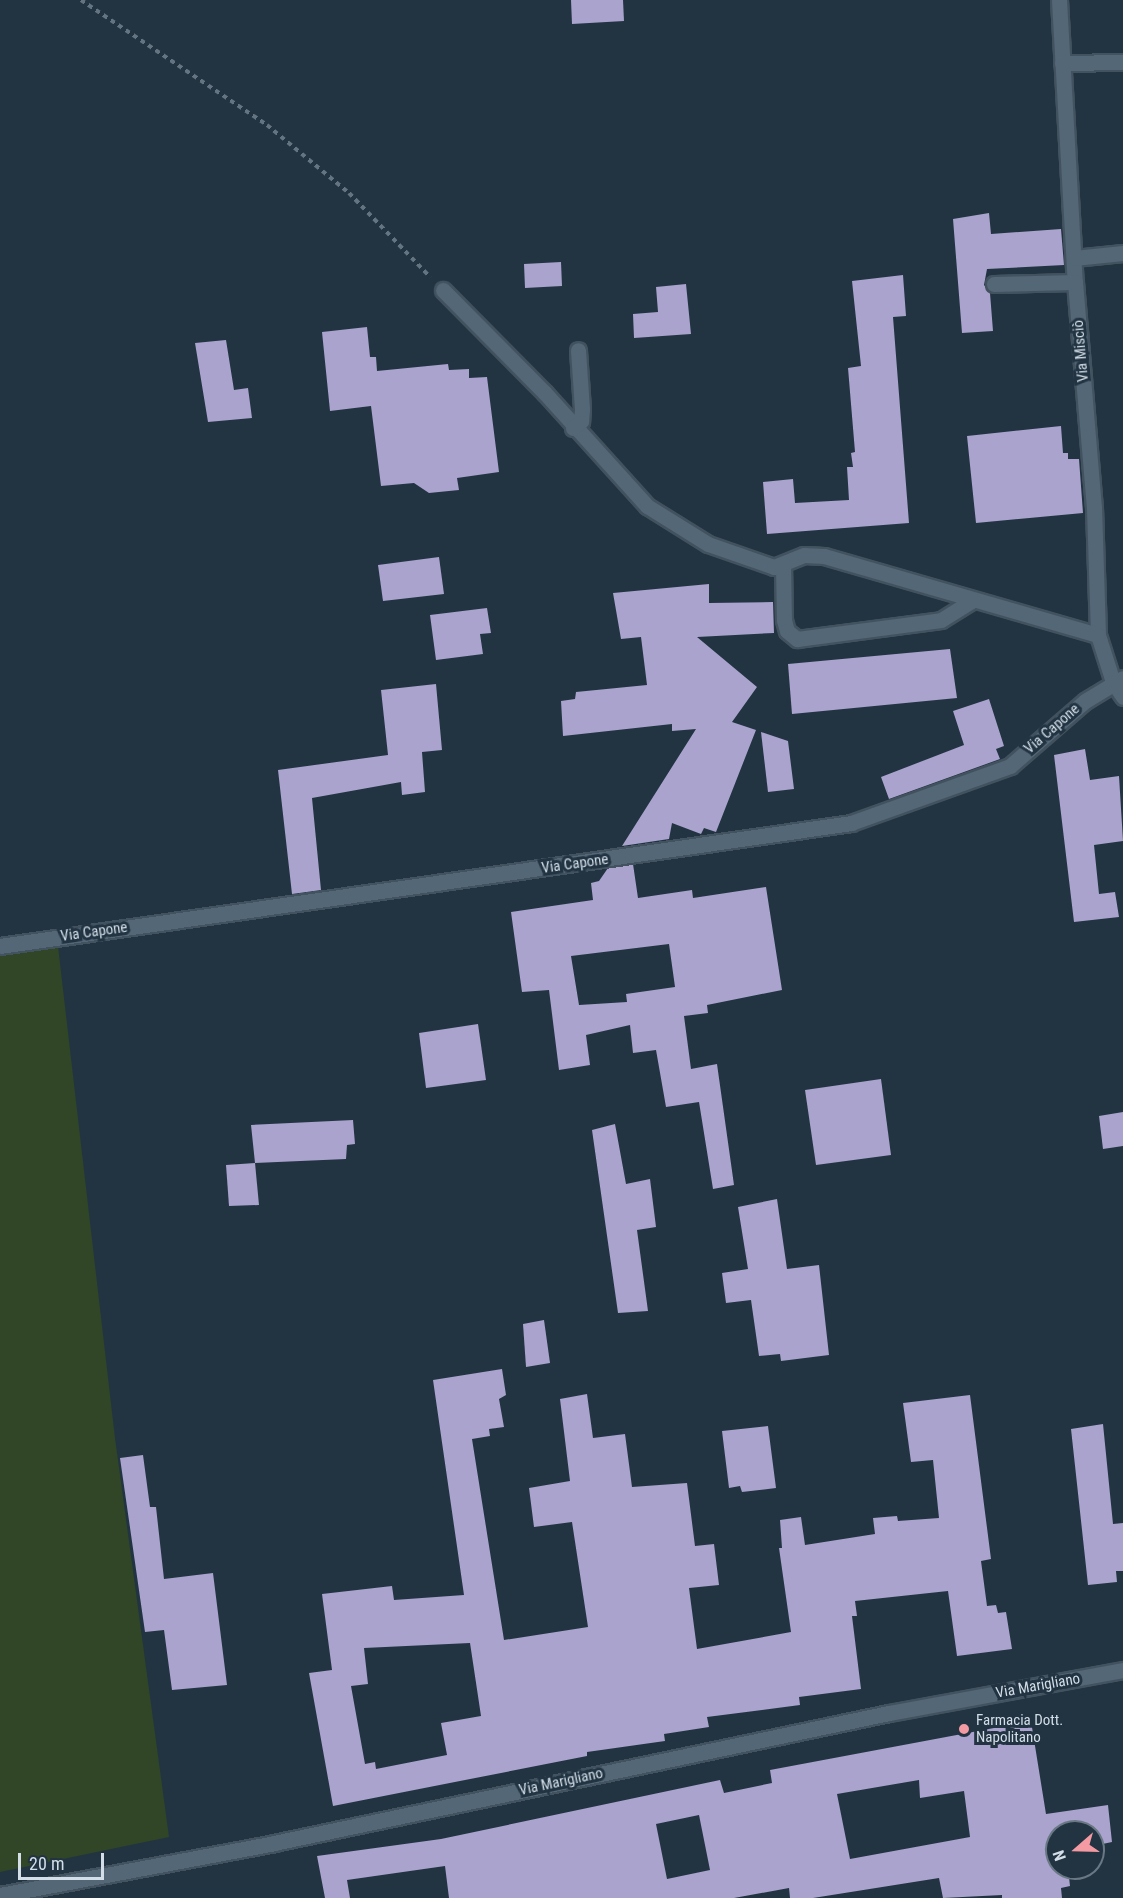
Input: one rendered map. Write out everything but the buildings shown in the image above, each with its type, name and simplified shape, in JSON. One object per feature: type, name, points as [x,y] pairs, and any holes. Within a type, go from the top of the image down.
[{"type":"street","name":"Via Misciò","points":[[1059,0],[1075,282],[1094,507],[1098,635],[1123,697]]},
{"type":"street","points":[[1062,63],[1123,62]]},
{"type":"street","points":[[1074,258],[1123,253]]},
{"type":"street","points":[[994,284],[1075,282]]},
{"type":"street","points":[[443,290],[544,392],[573,428],[647,506],[708,544],[762,565],[783,564],[804,555],[824,556],[1098,635]]},
{"type":"street","points":[[573,428],[581,421],[582,410],[578,350]]},
{"type":"street","points":[[783,564],[784,620],[787,631],[796,639],[941,620],[974,600]]},
{"type":"street","name":"Via Capone","points":[[0,946],[851,823],[1011,766],[1118,680]]},
{"type":"street","name":"Via Marigliano","points":[[0,1895],[274,1843],[889,1713],[1123,1670]]},
{"type":"path","points":[[81,0],[267,125],[350,193],[443,290]]},
{"type":"green space","points":[[58,946],[115,1438],[169,1837],[0,1872],[0,954]]},
{"type":"place","name":"Farmacia Dott. Napolitano","points":[[964,1729]]}]
